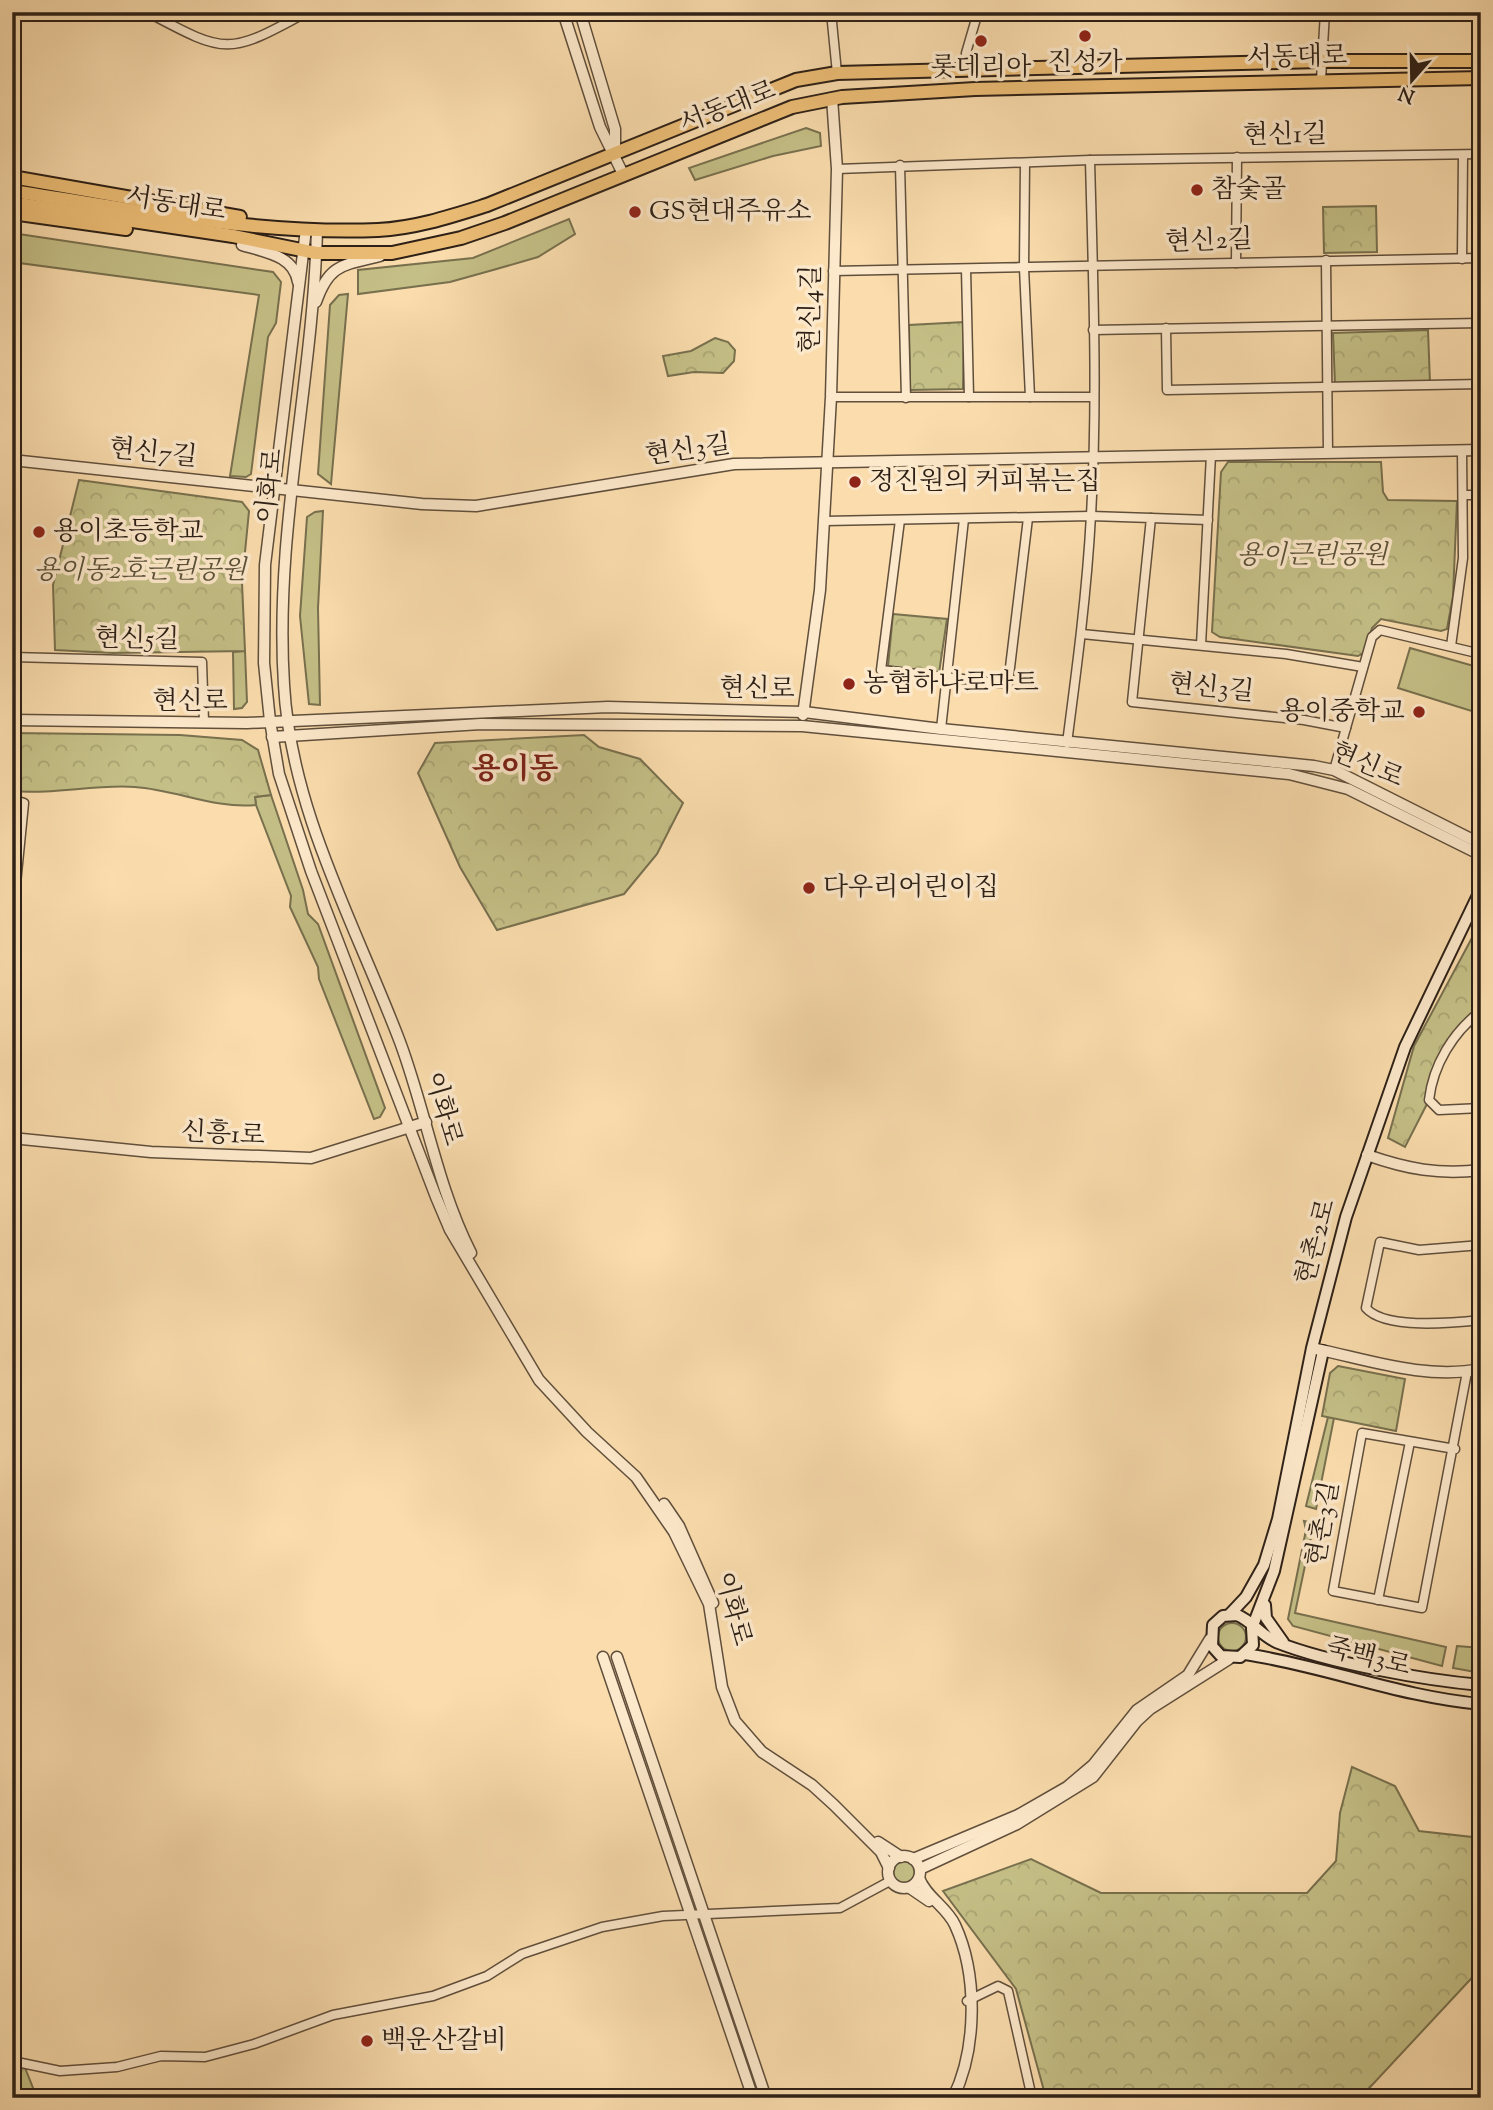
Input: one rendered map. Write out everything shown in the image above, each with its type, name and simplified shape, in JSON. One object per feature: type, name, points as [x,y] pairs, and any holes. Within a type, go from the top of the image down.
[{"type":"main road","name":"서동대로","points":[[12,191],[213,222],[311,229],[380,230],[435,222],[487,205],[796,80],[838,73],[1321,61],[1481,61]]},
{"type":"main road","name":"서동대로","points":[[12,203],[233,236],[306,252],[392,253],[483,231],[792,107],[832,98],[975,89],[1481,78]]},
{"type":"main road","points":[[12,177],[311,229]]},
{"type":"main road","points":[[12,213],[306,252]]},
{"type":"main road","name":"현촌2로","points":[[1252,1628],[1266,1598],[1346,1217],[1405,1047],[1481,889]]},
{"type":"main road","name":"현촌2로","points":[[1230,1614],[1246,1597],[1264,1565],[1278,1519],[1318,1349]]},
{"type":"main road","points":[[1266,1598],[1266,1618],[1277,1637],[1288,1646]]},
{"type":"main road","points":[[1230,1614],[1244,1618],[1252,1628],[1253,1644],[1245,1654],[1229,1658],[1216,1652],[1210,1639],[1217,1620],[1230,1614]]},
{"type":"main road","name":"죽백3로","points":[[1252,1628],[1288,1646],[1373,1667],[1481,1685]]},
{"type":"main road","name":"죽백3로","points":[[1245,1654],[1276,1658],[1392,1688],[1481,1704]]},
{"type":"street","points":[[146,12],[209,44],[226,46],[242,44],[307,12]]},
{"type":"street","points":[[563,12],[600,127],[623,174]]},
{"type":"street","points":[[580,12],[615,129],[614,154]]},
{"type":"street","points":[[831,12],[838,73]]},
{"type":"street","points":[[967,70],[966,53],[978,12]]},
{"type":"street","points":[[1321,80],[1325,12]]},
{"type":"street","name":"현신4길","points":[[802,726],[820,590],[831,397],[837,169],[832,98]]},
{"type":"street","name":"현신1길","points":[[837,169],[1090,160],[1481,154]]},
{"type":"street","points":[[1462,259],[1463,155]]},
{"type":"street","points":[[1236,263],[1237,157]]},
{"type":"street","points":[[1068,743],[1082,634],[1091,516],[1094,397],[1090,160]]},
{"type":"street","points":[[1025,163],[1024,268],[1030,397]]},
{"type":"street","points":[[900,165],[906,398]]},
{"type":"street","points":[[306,252],[311,229]]},
{"type":"street","points":[[242,245],[286,260],[297,277],[300,297]]},
{"type":"street","name":"이화로","points":[[306,252],[265,565],[264,663],[279,774],[311,871],[450,1230],[539,1380],[587,1432],[636,1477],[674,1532],[709,1604],[722,1687],[735,1721],[762,1752],[811,1785],[834,1805],[881,1852],[889,1868]]},
{"type":"street","name":"이화로","points":[[306,252],[311,316],[284,566],[284,687],[294,760],[309,809],[400,1044],[426,1122],[445,1195],[459,1231],[536,1367],[564,1402],[651,1485],[678,1526],[709,1590],[721,1631],[728,1686],[738,1713],[757,1741],[816,1780],[885,1848],[901,1857]]},
{"type":"street","points":[[311,316],[324,281],[334,269],[392,253]]},
{"type":"street","name":"현신2길","points":[[833,271],[1481,258]]},
{"type":"street","points":[[1326,260],[1328,453]]},
{"type":"street","points":[[966,270],[969,397]]},
{"type":"street","points":[[1093,330],[1481,323]]},
{"type":"street","points":[[1166,328],[1167,390],[1481,384]]},
{"type":"street","points":[[831,397],[1094,397]]},
{"type":"street","points":[[1451,646],[1463,558],[1462,450]]},
{"type":"street","name":"현신3길","points":[[291,489],[422,504],[476,506],[734,464],[1481,450]]},
{"type":"street","name":"현신3길","points":[[1201,645],[1211,455]]},
{"type":"street","name":"현신7길","points":[[12,460],[291,489]]},
{"type":"street","points":[[1464,495],[1481,495]]},
{"type":"street","points":[[825,521],[1091,516],[1208,520]]},
{"type":"street","points":[[900,520],[881,670],[1008,684],[1028,518]]},
{"type":"street","points":[[940,729],[948,678],[964,519]]},
{"type":"street","name":"현신3길","points":[[1151,519],[1132,702],[1304,720],[1346,728]]},
{"type":"street","points":[[1334,770],[1372,637],[1380,631],[1481,654]]},
{"type":"street","name":"현신3길","points":[[1082,634],[1201,645],[1363,667]]},
{"type":"street","name":"현신5길","points":[[12,657],[202,662],[204,722]]},
{"type":"street","name":"현신로","points":[[12,720],[270,722],[608,707],[804,712],[1068,743],[1265,760],[1334,770],[1481,844]]},
{"type":"street","name":"현신로","points":[[272,737],[481,724],[802,726],[1289,774],[1348,789],[1481,855]]},
{"type":"street","points":[[12,799],[24,803],[15,853],[12,924]]},
{"type":"street","points":[[1481,1011],[1461,1026],[1450,1040],[1430,1089],[1429,1100],[1439,1110],[1481,1108]]},
{"type":"street","name":"신흥1로","points":[[12,1138],[151,1152],[311,1158],[426,1122]]},
{"type":"street","points":[[1367,1155],[1407,1169],[1447,1174],[1481,1170]]},
{"type":"street","points":[[1481,1245],[1419,1250],[1380,1242],[1366,1308],[1384,1320],[1447,1323],[1481,1320]]},
{"type":"street","points":[[1318,1349],[1403,1368],[1467,1372],[1481,1369]]},
{"type":"street","name":"현촌3길","points":[[1455,1450],[1362,1433],[1333,1591],[1422,1608],[1455,1450],[1467,1372]]},
{"type":"street","points":[[1378,1600],[1410,1442]]},
{"type":"street","points":[[946,2098],[965,2042],[970,1999],[952,1933],[935,1906],[910,1888],[899,1888],[890,1881],[889,1868],[901,1857],[913,1858],[1018,1815],[1075,1781],[1093,1765],[1137,1710],[1188,1675],[1210,1639]]},
{"type":"street","points":[[603,1657],[693,1915],[753,2098]]},
{"type":"street","points":[[617,1657],[766,2098]]},
{"type":"street","points":[[910,1888],[920,1874],[1017,1824],[1093,1777],[1137,1721],[1150,1709],[1229,1658]]},
{"type":"street","points":[[913,1858],[920,1874],[955,1925],[970,1999],[972,2021],[966,2057],[953,2098]]},
{"type":"street","points":[[12,2061],[60,2071],[117,2067],[162,2056],[205,2057],[254,2044],[333,2015],[433,1996],[487,1976],[522,1954],[602,1927],[693,1915],[840,1908],[890,1881]]},
{"type":"street","points":[[970,1999],[998,1986],[1007,1992],[1032,2098]]},
{"type":"green space","points":[[806,128],[820,133],[821,146],[773,156],[695,180],[689,168]]},
{"type":"green space","points":[[1376,206],[1377,252],[1324,253],[1323,207]]},
{"type":"green space","points":[[569,219],[575,234],[538,257],[450,282],[358,294],[358,270],[473,258]]},
{"type":"green space","points":[[12,233],[273,272],[281,282],[276,323],[268,337],[251,474],[246,477],[230,476],[259,295],[12,262]]},
{"type":"green space","points":[[348,294],[331,484],[318,474],[330,305],[339,295]]},
{"type":"green space","points":[[964,322],[963,389],[910,390],[909,325]]},
{"type":"green space","points":[[1428,330],[1430,383],[1335,385],[1333,333]]},
{"type":"green space","points":[[715,338],[728,342],[735,350],[734,361],[723,373],[694,372],[668,376],[663,356],[691,351]]},
{"type":"green space","name":"용이근린공원","points":[[1228,462],[1381,462],[1383,492],[1388,500],[1457,501],[1453,596],[1447,629],[1441,631],[1381,619],[1372,628],[1365,652],[1358,656],[1220,637],[1212,632],[1221,472]]},
{"type":"green space","name":"용이동2호근린공원","points":[[79,480],[242,502],[249,511],[242,583],[245,651],[113,653],[55,650],[53,585]]},
{"type":"green space","points":[[323,511],[318,608],[320,705],[309,704],[300,616],[307,517]]},
{"type":"green space","points":[[893,614],[947,619],[939,673],[888,666]]},
{"type":"green space","points":[[1410,648],[1481,668],[1481,714],[1398,688]]},
{"type":"green space","points":[[245,651],[247,702],[242,708],[234,709],[233,652]]},
{"type":"green space","points":[[12,733],[180,735],[242,740],[258,750],[271,795],[255,797],[256,805],[240,805],[210,802],[135,787],[12,791]]},
{"type":"green space","points":[[584,735],[599,747],[640,759],[683,803],[657,854],[624,894],[497,930],[460,867],[418,773],[435,743]]},
{"type":"green space","points":[[271,795],[303,890],[308,914],[318,924],[385,1108],[380,1117],[374,1119],[319,979],[318,967],[290,907],[291,896],[256,805],[255,797]]},
{"type":"green space","points":[[1481,921],[1481,1011],[1450,1040],[1429,1100],[1405,1147],[1388,1138],[1414,1046]]},
{"type":"green space","points":[[1338,1366],[1405,1379],[1396,1431],[1322,1416],[1330,1373]]},
{"type":"green space","points":[[1328,1417],[1334,1418],[1316,1509],[1306,1506]]},
{"type":"green space","points":[[1304,1521],[1314,1523],[1295,1613],[1446,1647],[1442,1666],[1293,1626],[1288,1619],[1306,1530]]},
{"type":"green space","points":[[1232,1623],[1242,1627],[1246,1637],[1242,1647],[1232,1651],[1222,1647],[1218,1637],[1222,1627]]},
{"type":"green space","points":[[1457,1646],[1481,1648],[1481,1673],[1453,1668]]},
{"type":"green space","points":[[1352,1767],[1395,1786],[1419,1831],[1481,1838],[1481,1968],[1360,2098],[1046,2098],[1016,1989],[943,1891],[1031,1859],[1101,1893],[1307,1893],[1336,1861],[1340,1813]]},
{"type":"green space","points":[[904,1861],[915,1868],[916,1873],[909,1884],[904,1885],[893,1878],[892,1873],[899,1862]]},
{"type":"green space","points":[[12,2035],[37,2098],[12,2098]]},
{"type":"place","name":"진성가","points":[[1085,36]]},
{"type":"place","name":"롯데리아","points":[[981,41]]},
{"type":"place","name":"참숯골","points":[[1197,190]]},
{"type":"place","name":"GS현대주유소","points":[[635,212]]},
{"type":"place","name":"정진원의 커피볶는집","points":[[855,482]]},
{"type":"place","name":"용이초등학교","points":[[39,532]]},
{"type":"place","name":"농협하나로마트","points":[[849,684]]},
{"type":"place","name":"용이중학교","points":[[1419,712]]},
{"type":"place","name":"다우리어린이집","points":[[809,888]]},
{"type":"place","name":"백운산갈비","points":[[367,2041]]},
{"type":"district","name":"용이동","points":[[515,770]]}]
